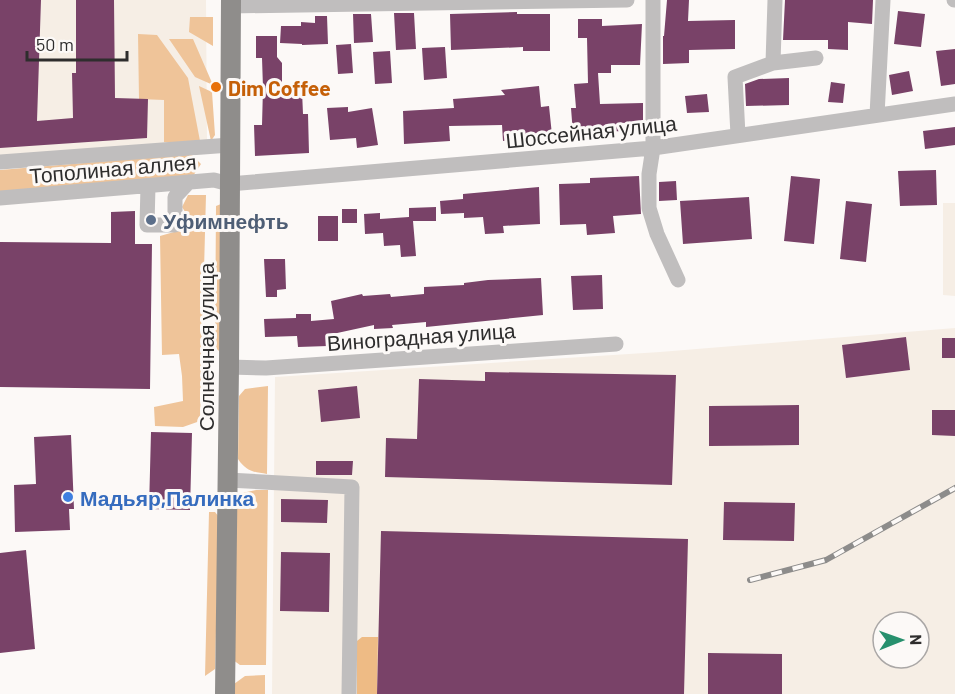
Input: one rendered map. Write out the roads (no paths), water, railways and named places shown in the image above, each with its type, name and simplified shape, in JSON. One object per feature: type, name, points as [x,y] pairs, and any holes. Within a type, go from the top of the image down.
[{"type":"main road","name":"Солнечная улица","points":[[225,694],[230,367],[231,3]]},
{"type":"street","points":[[231,3],[627,0]]},
{"type":"street","points":[[653,0],[653,148],[649,174],[649,208],[657,234],[678,280]]},
{"type":"street","points":[[773,63],[775,0]]},
{"type":"street","points":[[877,115],[883,0]]},
{"type":"street","points":[[738,135],[735,77],[773,63],[816,58]]},
{"type":"street","name":"Шоссейная улица","points":[[229,184],[653,148],[955,104]]},
{"type":"street","name":"Тополиная аллея","points":[[0,162],[230,145]]},
{"type":"street","name":"Тополиная аллея","points":[[0,198],[214,180],[229,184]]},
{"type":"street","points":[[148,186],[147,225],[175,225],[175,197],[189,182]]},
{"type":"street","name":"Виноградная улица","points":[[230,367],[266,368],[616,344]]},
{"type":"street","points":[[228,480],[352,487],[349,694]]},
{"type":"railway","points":[[750,580],[826,560],[955,488]]},
{"type":"place","name":"Dim Coffee","points":[[216,87]]},
{"type":"place","name":"Уфимнефть","points":[[151,220]]},
{"type":"place","name":"Мадьяр,Палинка","points":[[68,497]]}]
